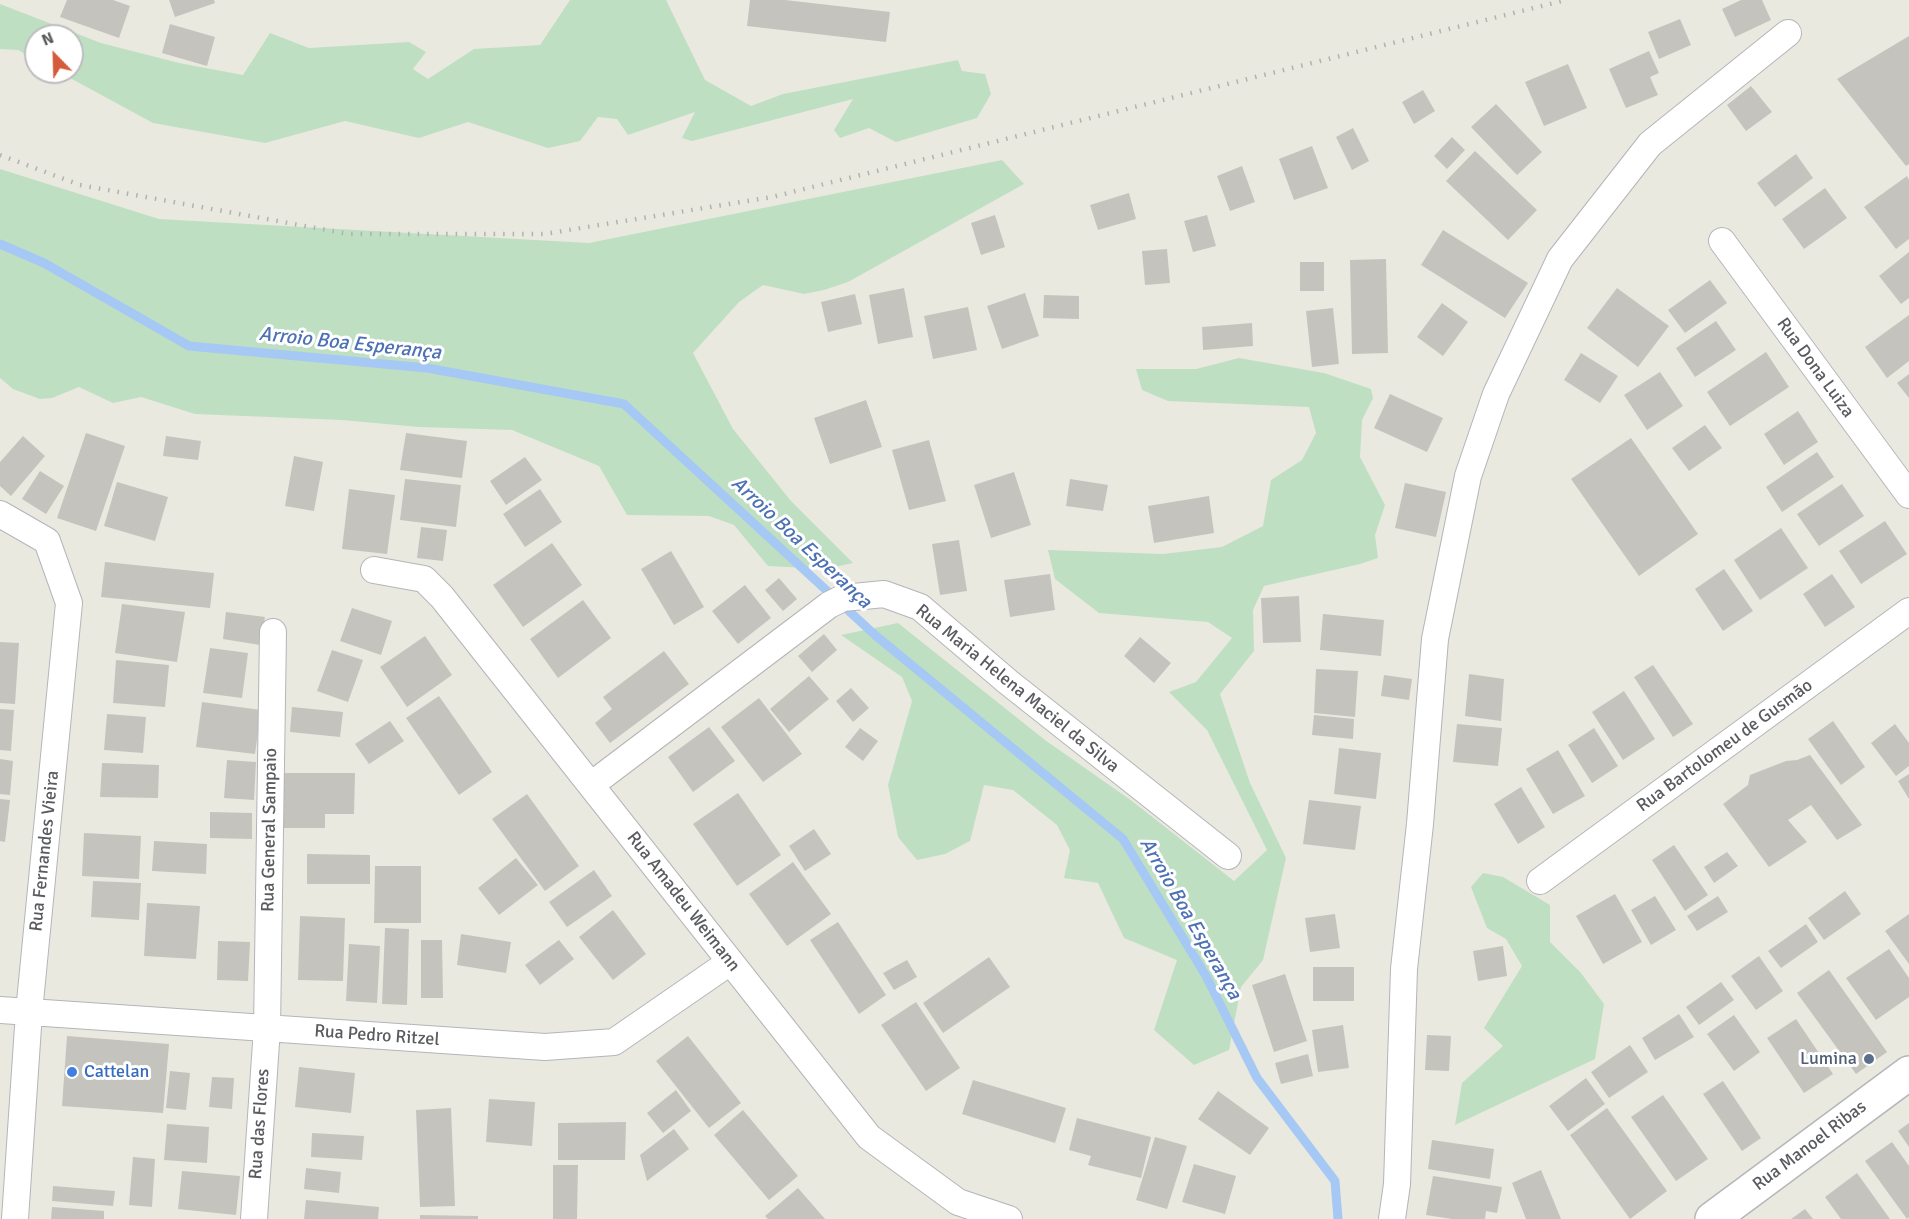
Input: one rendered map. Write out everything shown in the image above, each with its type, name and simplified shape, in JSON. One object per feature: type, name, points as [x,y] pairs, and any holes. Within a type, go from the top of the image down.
[{"type":"street","points":[[1392,1219],[1397,1184],[1404,969],[1420,824],[1434,639],[1468,476],[1496,394],[1560,259],[1650,144],[1788,33]]},
{"type":"street","name":"Rua Dona Luiza","points":[[1722,241],[1909,495]]},
{"type":"street","name":"Rua Fernandes Vieira","points":[[0,514],[47,541],[69,603],[29,1012],[15,1219]]},
{"type":"street","name":"Rua Amadeu Weimann","points":[[374,570],[424,579],[442,597],[869,1137],[958,1202],[1010,1219]]},
{"type":"street","name":"Rua Maria Helena Maciel da Silva","points":[[591,785],[836,601],[884,594],[920,607],[1008,682],[1228,856]]},
{"type":"street","name":"Rua Bartolomeu de Gusmão","points":[[1540,881],[1909,611]]},
{"type":"street","name":"Rua General Sampaio","points":[[267,1028],[273,632]]},
{"type":"street","name":"Rua Pedro Ritzel","points":[[0,1010],[545,1047],[614,1042],[730,962]]},
{"type":"street","name":"Rua das Flores","points":[[254,1219],[267,1028]]},
{"type":"street","name":"Rua Manoel Ribas","points":[[1712,1219],[1909,1072]]},
{"type":"green space","points":[[570,0],[666,0],[705,80],[751,106],[783,94],[958,60],[962,71],[985,74],[991,94],[977,118],[896,142],[869,128],[840,138],[834,130],[853,99],[692,141],[682,138],[695,112],[628,135],[617,119],[598,117],[580,141],[548,148],[468,122],[419,138],[345,121],[265,143],[153,123],[81,84],[84,84],[84,36],[179,63],[243,75],[270,33],[309,48],[409,42],[426,52],[413,69],[428,79],[474,49],[540,45]]},
{"type":"green space","points":[[0,4],[52,24],[24,24],[24,53],[18,50],[0,49]]},
{"type":"green space","points":[[1002,160],[1024,184],[848,282],[804,294],[763,285],[739,302],[693,353],[733,429],[791,501],[853,563],[826,569],[768,566],[734,525],[709,516],[627,515],[599,466],[512,430],[195,414],[141,397],[113,403],[79,387],[52,398],[40,399],[13,389],[0,378],[0,169],[159,219],[589,243]]},
{"type":"green space","points":[[1239,358],[1324,373],[1371,389],[1373,398],[1362,420],[1360,457],[1385,505],[1375,535],[1378,558],[1264,586],[1253,610],[1254,651],[1220,694],[1250,783],[1286,858],[1263,960],[1241,987],[1229,1050],[1194,1065],[1154,1030],[1177,960],[1124,938],[1098,883],[1064,878],[1070,850],[1057,825],[1013,790],[984,785],[970,841],[945,854],[917,860],[898,837],[888,785],[912,701],[902,677],[841,635],[898,623],[1045,740],[1132,801],[1234,881],[1267,850],[1207,730],[1169,692],[1196,682],[1232,638],[1208,622],[1099,613],[1055,579],[1048,550],[1163,554],[1222,547],[1263,526],[1271,480],[1302,460],[1316,433],[1309,407],[1168,401],[1142,390],[1136,369],[1196,369]]},
{"type":"green space","points":[[1483,873],[1503,877],[1550,905],[1550,942],[1581,973],[1604,1004],[1595,1059],[1455,1125],[1462,1083],[1503,1046],[1484,1028],[1522,966],[1506,939],[1487,928],[1471,887]]},
{"type":"building","points":[[67,0],[113,0],[130,6],[119,38],[60,17]]},
{"type":"building","points":[[169,0],[214,0],[215,3],[175,17]]},
{"type":"building","points":[[750,0],[785,0],[890,12],[886,42],[747,26]]},
{"type":"building","points":[[1741,0],[1762,0],[1771,20],[1735,37],[1722,9]]},
{"type":"building","points":[[1680,19],[1691,45],[1659,59],[1648,32]]},
{"type":"building","points":[[170,24],[215,37],[207,66],[162,53]]},
{"type":"building","points":[[1909,36],[1909,164],[1906,166],[1837,79]]},
{"type":"building","points":[[1649,51],[1659,73],[1650,77],[1658,95],[1626,108],[1609,69]]},
{"type":"building","points":[[1568,64],[1587,108],[1544,126],[1525,82]]},
{"type":"building","points":[[1751,86],[1772,112],[1746,131],[1727,105]]},
{"type":"building","points":[[1423,90],[1435,111],[1414,124],[1402,102]]},
{"type":"building","points":[[1496,104],[1542,152],[1517,175],[1471,127]]},
{"type":"building","points":[[1353,128],[1369,161],[1352,170],[1336,137]]},
{"type":"building","points":[[1452,137],[1465,150],[1447,169],[1434,156]]},
{"type":"building","points":[[1312,146],[1328,188],[1294,200],[1279,159]]},
{"type":"building","points":[[1475,151],[1537,210],[1508,240],[1446,181]]},
{"type":"building","points":[[1796,154],[1813,178],[1775,207],[1757,183]]},
{"type":"building","points":[[1242,166],[1255,202],[1230,211],[1217,176]]},
{"type":"building","points":[[1907,176],[1909,180],[1909,239],[1896,249],[1864,207]]},
{"type":"building","points":[[1825,188],[1847,218],[1804,249],[1782,219]]},
{"type":"building","points":[[1129,193],[1136,219],[1098,230],[1090,205]]},
{"type":"building","points":[[995,215],[1005,247],[981,255],[971,223]]},
{"type":"building","points":[[1207,215],[1216,246],[1193,252],[1184,221]]},
{"type":"building","points":[[1443,230],[1528,283],[1505,318],[1421,265]]},
{"type":"building","points":[[1167,249],[1170,283],[1145,285],[1142,251]]},
{"type":"building","points":[[1909,252],[1909,298],[1901,304],[1879,276]]},
{"type":"building","points":[[1386,259],[1388,353],[1352,354],[1350,260]]},
{"type":"building","points":[[1300,262],[1324,262],[1324,291],[1300,291]]},
{"type":"building","points":[[1710,280],[1727,303],[1685,333],[1668,310]]},
{"type":"building","points":[[904,288],[913,337],[878,344],[869,295]]},
{"type":"building","points":[[1617,288],[1669,326],[1638,367],[1587,328]]},
{"type":"building","points":[[1025,293],[1039,336],[1002,349],[987,306]]},
{"type":"building","points":[[855,294],[862,324],[828,332],[821,302]]},
{"type":"building","points":[[1044,295],[1079,296],[1079,319],[1043,318]]},
{"type":"building","points":[[1442,303],[1468,322],[1443,356],[1417,337]]},
{"type":"building","points":[[968,307],[977,350],[933,359],[924,316]]},
{"type":"building","points":[[1333,308],[1339,364],[1312,367],[1306,311]]},
{"type":"building","points":[[1909,315],[1909,361],[1887,378],[1865,347]]},
{"type":"building","points":[[1716,321],[1736,350],[1695,377],[1676,348]]},
{"type":"building","points":[[1252,323],[1253,346],[1203,350],[1202,327]]},
{"type":"building","points":[[1766,352],[1789,387],[1730,426],[1707,392]]},
{"type":"building","points":[[1581,353],[1618,376],[1600,403],[1564,380]]},
{"type":"building","points":[[1660,372],[1683,406],[1647,430],[1624,395]]},
{"type":"building","points":[[1909,374],[1909,398],[1897,383]]},
{"type":"building","points":[[1390,394],[1443,418],[1427,452],[1374,428]]},
{"type":"building","points":[[866,400],[882,447],[830,464],[814,418]]},
{"type":"building","points":[[1798,411],[1818,442],[1784,465],[1764,434]]},
{"type":"building","points":[[1705,425],[1722,448],[1689,471],[1672,448]]},
{"type":"building","points":[[86,433],[125,446],[96,531],[57,518]]},
{"type":"building","points":[[406,433],[467,441],[462,478],[400,470]]},
{"type":"building","points":[[23,436],[45,456],[11,496],[0,486],[0,462]]},
{"type":"building","points":[[166,436],[201,441],[198,460],[163,456]]},
{"type":"building","points":[[1631,438],[1698,534],[1639,576],[1571,479]]},
{"type":"building","points":[[929,440],[946,501],[909,510],[892,450]]},
{"type":"building","points":[[1817,452],[1834,477],[1782,512],[1766,487]]},
{"type":"building","points":[[294,456],[323,462],[314,511],[285,506]]},
{"type":"building","points":[[525,457],[542,480],[506,505],[490,481]]},
{"type":"building","points":[[40,471],[64,486],[46,514],[22,499]]},
{"type":"building","points":[[1014,472],[1031,525],[991,538],[974,485]]},
{"type":"building","points":[[405,479],[461,485],[456,527],[400,520]]},
{"type":"building","points":[[1070,479],[1108,485],[1103,511],[1066,506]]},
{"type":"building","points":[[117,482],[168,497],[155,541],[104,526]]},
{"type":"building","points":[[1405,483],[1446,492],[1436,537],[1395,528]]},
{"type":"building","points":[[1842,484],[1864,516],[1819,546],[1797,514]]},
{"type":"building","points":[[349,489],[395,495],[387,554],[342,549]]},
{"type":"building","points":[[540,489],[562,522],[525,547],[503,514]]},
{"type":"building","points":[[1209,496],[1214,533],[1154,543],[1148,506]]},
{"type":"building","points":[[1885,521],[1907,554],[1861,584],[1839,551]]},
{"type":"building","points":[[421,527],[447,530],[443,561],[417,558]]},
{"type":"building","points":[[1781,528],[1808,568],[1760,600],[1734,560]]},
{"type":"building","points":[[959,540],[967,591],[940,595],[932,544]]},
{"type":"building","points":[[552,543],[582,585],[523,627],[493,585]]},
{"type":"building","points":[[671,551],[704,607],[674,625],[641,569]]},
{"type":"building","points":[[105,562],[214,573],[210,608],[101,597]]},
{"type":"building","points":[[1724,569],[1753,611],[1723,631],[1695,589]]},
{"type":"building","points":[[1050,574],[1055,610],[1010,617],[1004,580]]},
{"type":"building","points":[[1832,574],[1855,607],[1825,627],[1803,594]]},
{"type":"building","points":[[779,578],[797,599],[783,611],[765,590]]},
{"type":"building","points":[[745,585],[771,618],[738,644],[712,611]]},
{"type":"building","points":[[1299,596],[1301,642],[1263,643],[1261,598]]},
{"type":"building","points":[[583,600],[611,638],[558,678],[530,639]]},
{"type":"building","points":[[122,604],[185,612],[177,662],[115,653]]},
{"type":"building","points":[[352,608],[392,621],[381,655],[340,641]]},
{"type":"building","points":[[226,612],[265,617],[260,645],[223,639]]},
{"type":"building","points":[[1323,614],[1384,620],[1381,656],[1320,650]]},
{"type":"building","points":[[824,634],[837,650],[812,672],[798,656]]},
{"type":"building","points":[[425,636],[452,675],[407,707],[380,667]]},
{"type":"building","points":[[1140,637],[1171,663],[1154,683],[1124,656]]},
{"type":"building","points":[[0,642],[19,643],[15,704],[0,703]]},
{"type":"building","points":[[210,648],[248,653],[242,698],[203,693]]},
{"type":"building","points":[[332,650],[363,660],[348,702],[317,691]]},
{"type":"building","points":[[664,651],[689,684],[610,743],[595,723],[612,709],[603,697]]},
{"type":"building","points":[[116,660],[169,665],[165,707],[113,703]]},
{"type":"building","points":[[1653,665],[1693,724],[1673,737],[1634,677]]},
{"type":"building","points":[[1316,669],[1358,671],[1355,717],[1314,713]]},
{"type":"building","points":[[1469,674],[1504,679],[1501,721],[1465,716]]},
{"type":"building","points":[[1384,675],[1412,679],[1409,700],[1381,696]]},
{"type":"building","points":[[809,676],[829,699],[789,732],[770,709]]},
{"type":"building","points":[[851,688],[869,708],[853,722],[836,701]]},
{"type":"building","points":[[1624,691],[1655,739],[1623,760],[1592,712]]},
{"type":"building","points":[[439,696],[492,772],[459,795],[406,718]]},
{"type":"building","points":[[759,698],[802,754],[763,782],[721,727]]},
{"type":"building","points":[[202,702],[261,710],[255,754],[196,747]]},
{"type":"building","points":[[292,707],[343,712],[340,737],[290,732]]},
{"type":"building","points":[[0,709],[14,710],[11,751],[0,750]]},
{"type":"building","points":[[107,714],[146,717],[143,753],[104,750]]},
{"type":"building","points":[[1314,715],[1354,719],[1353,739],[1312,735]]},
{"type":"building","points":[[390,721],[404,741],[369,764],[355,744]]},
{"type":"building","points":[[1833,721],[1865,767],[1841,785],[1808,739]]},
{"type":"building","points":[[1457,724],[1502,728],[1498,766],[1453,762]]},
{"type":"building","points":[[1895,724],[1909,743],[1909,766],[1896,776],[1871,743]]},
{"type":"building","points":[[709,727],[735,761],[693,792],[668,757]]},
{"type":"building","points":[[860,728],[878,741],[863,761],[845,747]]},
{"type":"building","points":[[1594,728],[1618,766],[1592,783],[1568,745]]},
{"type":"building","points":[[1339,748],[1381,753],[1376,799],[1334,794]]},
{"type":"building","points":[[1558,750],[1585,796],[1553,814],[1526,769]]},
{"type":"building","points":[[1810,755],[1862,825],[1837,840],[1811,805],[1788,820],[1807,842],[1769,867],[1723,804],[1748,785],[1750,775],[1786,761]]},
{"type":"building","points":[[0,759],[13,761],[10,795],[0,794]]},
{"type":"building","points":[[227,760],[256,762],[254,800],[224,798]]},
{"type":"building","points":[[102,763],[159,765],[158,798],[100,797]]},
{"type":"building","points":[[284,773],[355,773],[354,814],[325,814],[325,828],[283,828]]},
{"type":"building","points":[[1909,774],[1909,799],[1898,781]]},
{"type":"building","points":[[1521,787],[1545,827],[1518,844],[1494,804]]},
{"type":"building","points":[[738,793],[781,855],[737,886],[693,824]]},
{"type":"building","points":[[527,794],[579,866],[545,891],[492,819]]},
{"type":"building","points":[[0,799],[10,800],[5,842],[0,841]]},
{"type":"building","points":[[1309,800],[1361,806],[1355,850],[1303,844]]},
{"type":"building","points":[[210,812],[252,813],[252,839],[210,838]]},
{"type":"building","points":[[814,829],[831,854],[805,871],[789,846]]},
{"type":"building","points":[[84,833],[141,836],[139,879],[82,876]]},
{"type":"building","points":[[154,841],[207,844],[206,874],[152,871]]},
{"type":"building","points":[[1674,845],[1708,895],[1685,911],[1652,860]]},
{"type":"building","points":[[1727,852],[1738,866],[1714,883],[1704,867]]},
{"type":"building","points":[[307,854],[370,855],[370,884],[307,884]]},
{"type":"building","points":[[516,858],[538,885],[499,915],[478,888]]},
{"type":"building","points":[[793,862],[831,914],[787,946],[749,894]]},
{"type":"building","points":[[375,866],[421,866],[421,923],[374,923]]},
{"type":"building","points":[[594,870],[612,896],[567,927],[549,902]]},
{"type":"building","points":[[93,881],[141,883],[139,920],[91,917]]},
{"type":"building","points":[[1845,891],[1861,914],[1824,940],[1808,918]]},
{"type":"building","points":[[1615,894],[1642,942],[1603,964],[1576,916]]},
{"type":"building","points":[[1655,896],[1676,930],[1651,945],[1631,910]]},
{"type":"building","points":[[1718,896],[1728,912],[1697,931],[1687,916]]},
{"type":"building","points":[[147,903],[200,906],[196,959],[144,956]]},
{"type":"building","points":[[613,910],[646,954],[613,980],[579,937]]},
{"type":"building","points":[[1335,914],[1340,948],[1310,952],[1305,918]]},
{"type":"building","points":[[1909,914],[1909,964],[1885,931]]},
{"type":"building","points":[[300,916],[345,918],[343,981],[298,980]]},
{"type":"building","points":[[838,922],[886,995],[859,1014],[810,940]]},
{"type":"building","points":[[1806,924],[1818,942],[1781,968],[1768,951]]},
{"type":"building","points":[[385,928],[409,929],[407,1005],[382,1004]]},
{"type":"building","points":[[461,934],[511,942],[506,973],[457,965]]},
{"type":"building","points":[[421,940],[442,940],[443,998],[421,998]]},
{"type":"building","points":[[559,940],[574,959],[540,985],[525,965]]},
{"type":"building","points":[[218,941],[250,942],[248,981],[217,980]]},
{"type":"building","points":[[349,944],[380,946],[377,1003],[346,1001]]},
{"type":"building","points":[[1503,946],[1507,976],[1478,981],[1473,951]]},
{"type":"building","points":[[1889,949],[1909,978],[1909,997],[1876,1020],[1846,978]]},
{"type":"building","points":[[1759,956],[1783,991],[1756,1010],[1731,976]]},
{"type":"building","points":[[989,957],[1010,987],[943,1033],[923,1003]]},
{"type":"building","points":[[907,960],[917,977],[894,990],[883,973]]},
{"type":"building","points":[[1313,967],[1354,967],[1354,1001],[1313,1001]]},
{"type":"building","points":[[1829,970],[1887,1052],[1856,1074],[1797,993]]},
{"type":"building","points":[[1285,974],[1307,1041],[1274,1052],[1252,985]]},
{"type":"building","points":[[1721,982],[1734,1000],[1699,1025],[1686,1007]]},
{"type":"building","points":[[916,1002],[960,1068],[926,1091],[881,1025]]},
{"type":"building","points":[[1679,1014],[1694,1037],[1655,1060],[1642,1038]]},
{"type":"building","points":[[1734,1015],[1760,1052],[1734,1071],[1707,1034]]},
{"type":"building","points":[[1796,1019],[1833,1074],[1804,1093],[1767,1038]]},
{"type":"building","points":[[1343,1025],[1349,1068],[1318,1072],[1312,1030]]},
{"type":"building","points":[[1427,1035],[1451,1036],[1449,1071],[1425,1070]]},
{"type":"building","points":[[67,1036],[169,1044],[163,1113],[62,1106]]},
{"type":"building","points":[[688,1036],[741,1103],[709,1128],[656,1061]]},
{"type":"building","points":[[1630,1045],[1648,1072],[1609,1098],[1591,1072]]},
{"type":"building","points":[[1308,1054],[1313,1076],[1281,1084],[1275,1063]]},
{"type":"building","points":[[299,1067],[355,1073],[351,1113],[295,1107]]},
{"type":"building","points":[[170,1071],[190,1073],[186,1110],[166,1108]]},
{"type":"building","points":[[212,1077],[234,1078],[232,1109],[209,1107]]},
{"type":"building","points":[[1586,1078],[1605,1104],[1568,1131],[1549,1106]]},
{"type":"building","points":[[973,1080],[1066,1108],[1055,1143],[962,1114]]},
{"type":"building","points":[[1723,1081],[1761,1138],[1742,1151],[1703,1094]]},
{"type":"building","points":[[676,1090],[691,1111],[663,1133],[647,1113]]},
{"type":"building","points":[[1218,1091],[1269,1128],[1250,1155],[1198,1119]]},
{"type":"building","points":[[1663,1095],[1708,1159],[1676,1181],[1631,1117]]},
{"type":"building","points":[[489,1099],[535,1102],[532,1146],[486,1142]]},
{"type":"building","points":[[451,1108],[455,1206],[420,1207],[416,1110]]},
{"type":"building","points":[[1607,1108],[1667,1191],[1630,1219],[1570,1135]]},
{"type":"building","points":[[743,1110],[798,1176],[769,1200],[714,1135]]},
{"type":"building","points":[[1077,1118],[1151,1137],[1141,1178],[1088,1165],[1091,1156],[1069,1150]]},
{"type":"building","points":[[626,1122],[625,1160],[558,1160],[558,1123]]},
{"type":"building","points":[[1909,1123],[1909,1147],[1898,1131]]},
{"type":"building","points":[[167,1124],[209,1127],[207,1163],[164,1160]]},
{"type":"building","points":[[674,1129],[689,1149],[647,1181],[640,1155]]},
{"type":"building","points":[[312,1133],[364,1136],[362,1160],[311,1157]]},
{"type":"building","points":[[1155,1137],[1187,1146],[1167,1209],[1136,1200]]},
{"type":"building","points":[[1432,1140],[1494,1149],[1490,1179],[1428,1169]]},
{"type":"building","points":[[1892,1142],[1909,1166],[1909,1217],[1907,1219],[1865,1161]]},
{"type":"building","points":[[133,1157],[155,1159],[152,1207],[129,1205]]},
{"type":"building","points":[[1194,1164],[1236,1176],[1225,1214],[1182,1202]]},
{"type":"building","points":[[553,1165],[578,1165],[577,1219],[553,1219]]},
{"type":"building","points":[[306,1168],[341,1172],[339,1193],[304,1189]]},
{"type":"building","points":[[1541,1170],[1561,1219],[1526,1219],[1512,1183]]},
{"type":"building","points":[[182,1171],[240,1176],[236,1215],[178,1209]]},
{"type":"building","points":[[1857,1173],[1890,1219],[1841,1219],[1825,1197]]},
{"type":"building","points":[[1433,1176],[1502,1187],[1497,1213],[1486,1211],[1485,1219],[1452,1219],[1426,1215]]},
{"type":"building","points":[[53,1186],[115,1191],[113,1206],[52,1201]]},
{"type":"building","points":[[798,1188],[825,1219],[768,1219],[765,1216]]},
{"type":"building","points":[[306,1200],[379,1207],[378,1219],[304,1219]]},
{"type":"building","points":[[52,1207],[104,1211],[104,1219],[51,1219]]},
{"type":"building","points":[[1805,1209],[1813,1219],[1791,1219]]},
{"type":"building","points":[[420,1215],[478,1216],[478,1219],[420,1219]]},
{"type":"waterway","name":"Arroio Boa Esperança","points":[[0,244],[44,263],[189,346],[427,368],[624,404],[875,635],[1123,839],[1206,976],[1257,1078],[1335,1181],[1338,1219]]},
{"type":"railway","points":[[0,155],[80,185],[349,234],[544,234],[772,197],[1566,0]]},
{"type":"place","name":"Lumina","points":[[1869,1059]]},
{"type":"place","name":"Cattelan","points":[[72,1072]]}]
